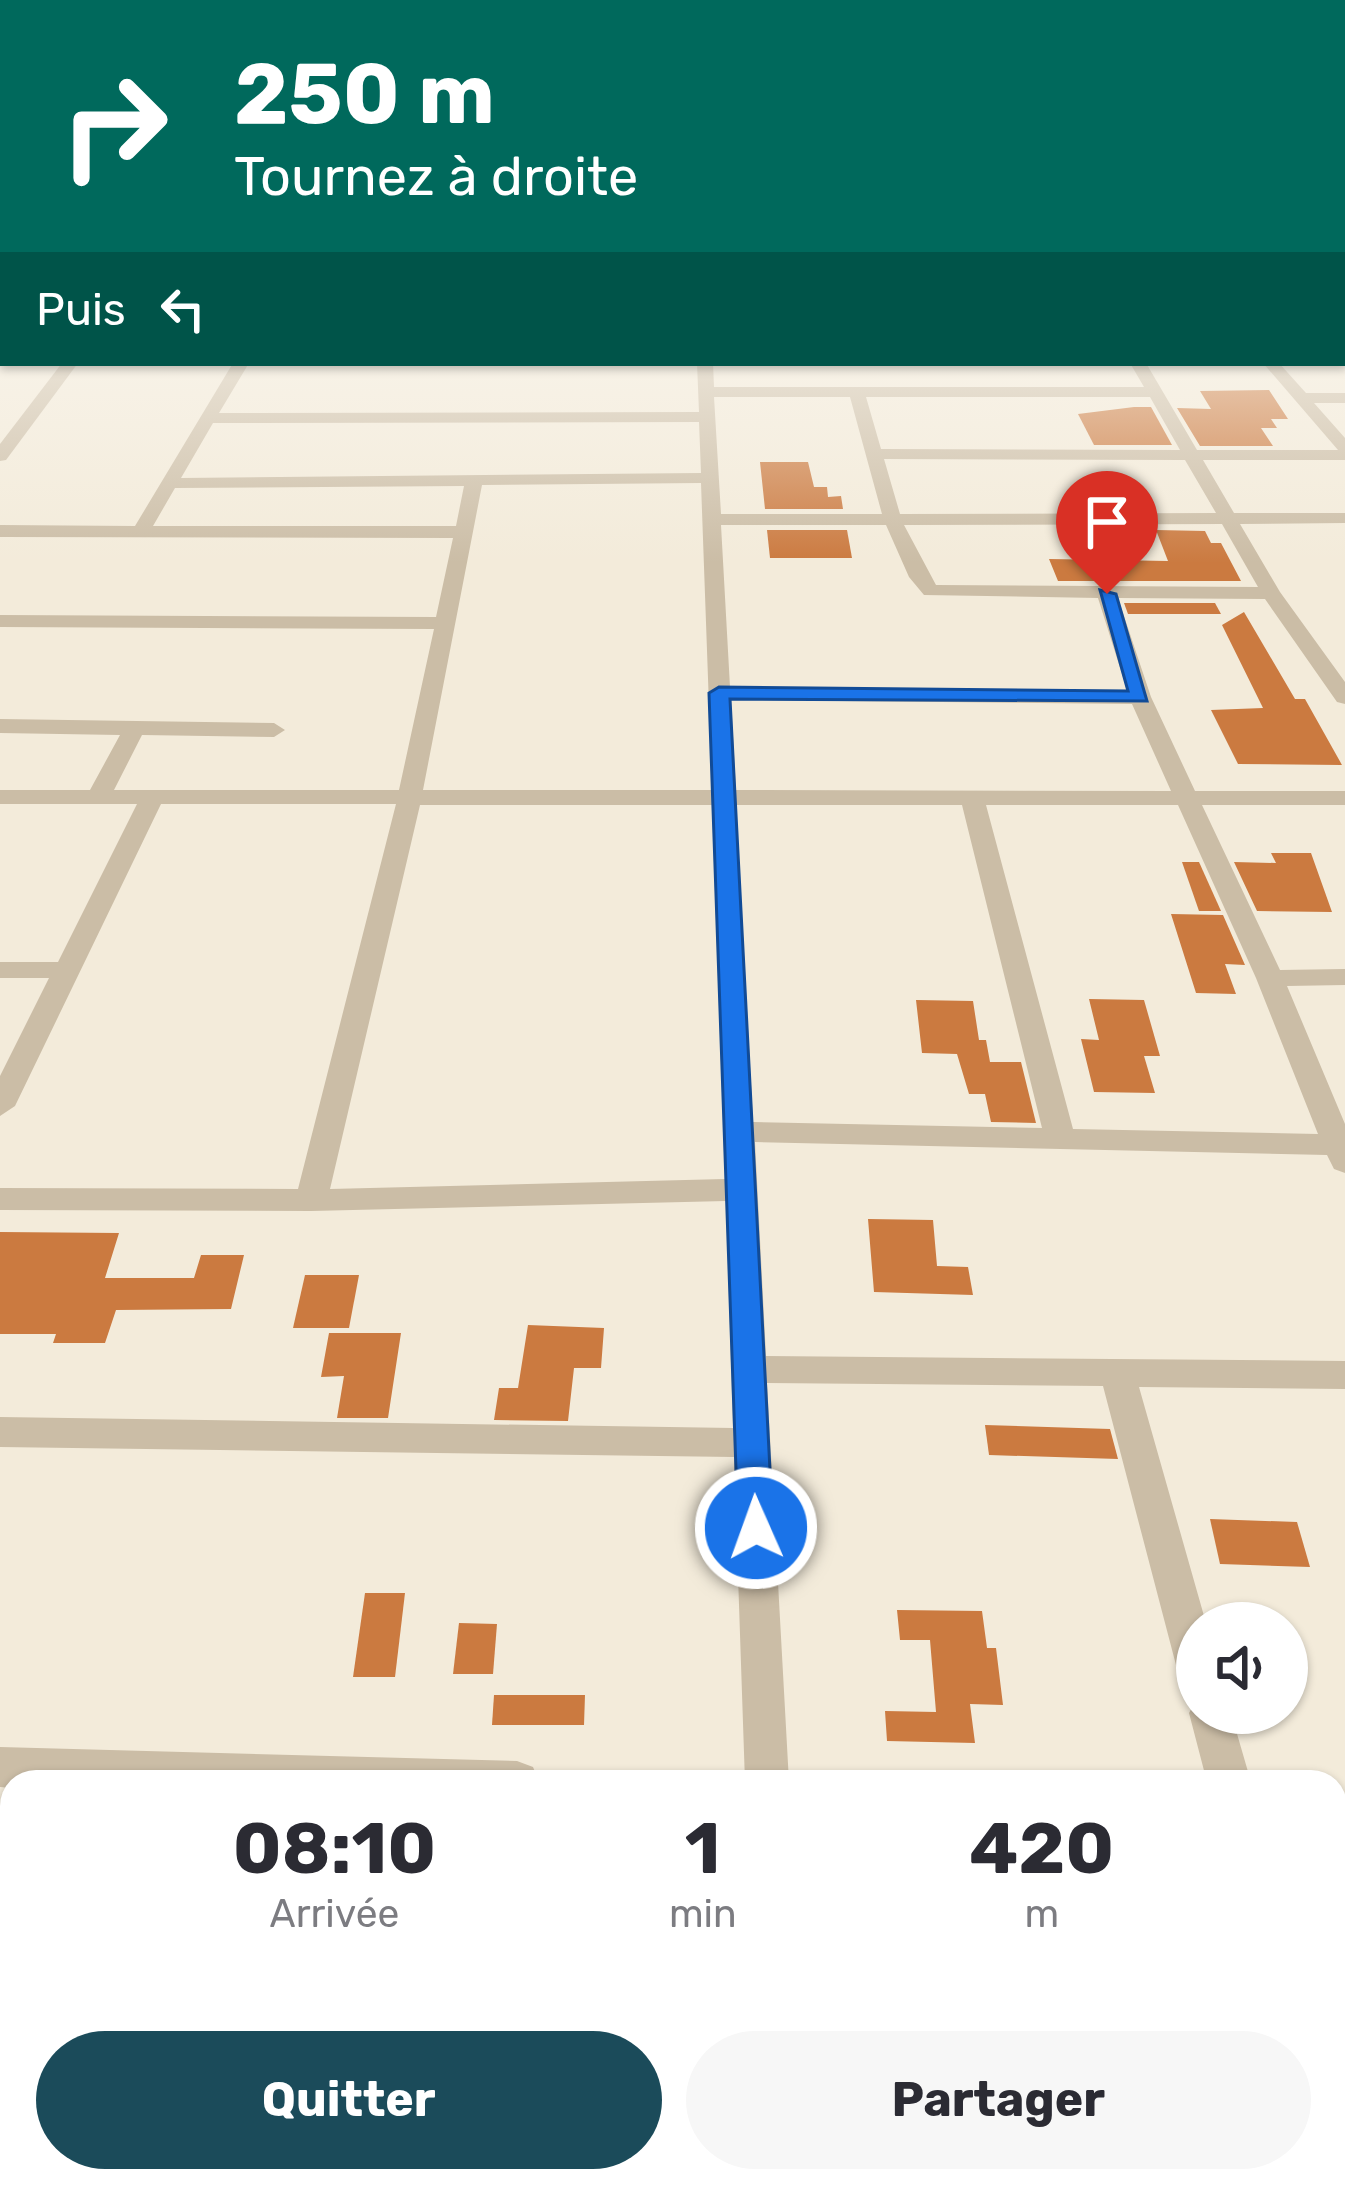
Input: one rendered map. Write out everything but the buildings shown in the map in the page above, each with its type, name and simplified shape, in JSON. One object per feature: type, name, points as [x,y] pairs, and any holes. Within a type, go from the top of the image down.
[{"type":"street","points":[[0,455],[68,366]]},
{"type":"street","points":[[140,532],[239,366]]},
{"type":"street","points":[[1140,366],[1271,592],[1344,695]]},
{"type":"street","points":[[1273,366],[1345,451]]},
{"type":"street","points":[[210,418],[706,390],[857,392],[909,384],[1154,392]]},
{"type":"street","points":[[706,390],[766,1770]]},
{"type":"street","points":[[857,392],[893,521],[922,584],[931,591],[1271,592]]},
{"type":"street","points":[[1301,398],[1345,398]]},
{"type":"street","points":[[876,454],[1193,456],[1345,451]]},
{"type":"street","points":[[170,483],[710,478]]},
{"type":"street","points":[[311,1200],[410,797],[474,482]]},
{"type":"street","points":[[712,520],[1345,518]]},
{"type":"street","points":[[0,531],[464,532]]},
{"type":"street","points":[[739,1132],[1060,1137],[1341,1154],[1270,978],[1140,697],[1107,594]]},
{"type":"street","points":[[0,621],[442,623]]},
{"type":"street","points":[[719,693],[1140,697]]},
{"type":"street","points":[[0,727],[274,730]]},
{"type":"street","points":[[98,797],[134,729]]},
{"type":"street","points":[[0,797],[1345,798]]},
{"type":"street","points":[[0,1106],[153,797]]},
{"type":"street","points":[[972,798],[1060,1137]]},
{"type":"street","points":[[0,970],[68,970]]},
{"type":"street","points":[[1270,978],[1345,977]]},
{"type":"street","points":[[0,1199],[311,1200],[741,1190]]},
{"type":"street","points":[[749,1369],[1345,1375]]},
{"type":"street","points":[[1118,1376],[1180,1602]]},
{"type":"street","points":[[0,1432],[752,1443]]},
{"type":"street","points":[[1216,1734],[1226,1770]]},
{"type":"street","points":[[0,1767],[103,1770]]},
{"type":"route","points":[[756,1528],[719,693],[1140,697],[1107,594]]}]
